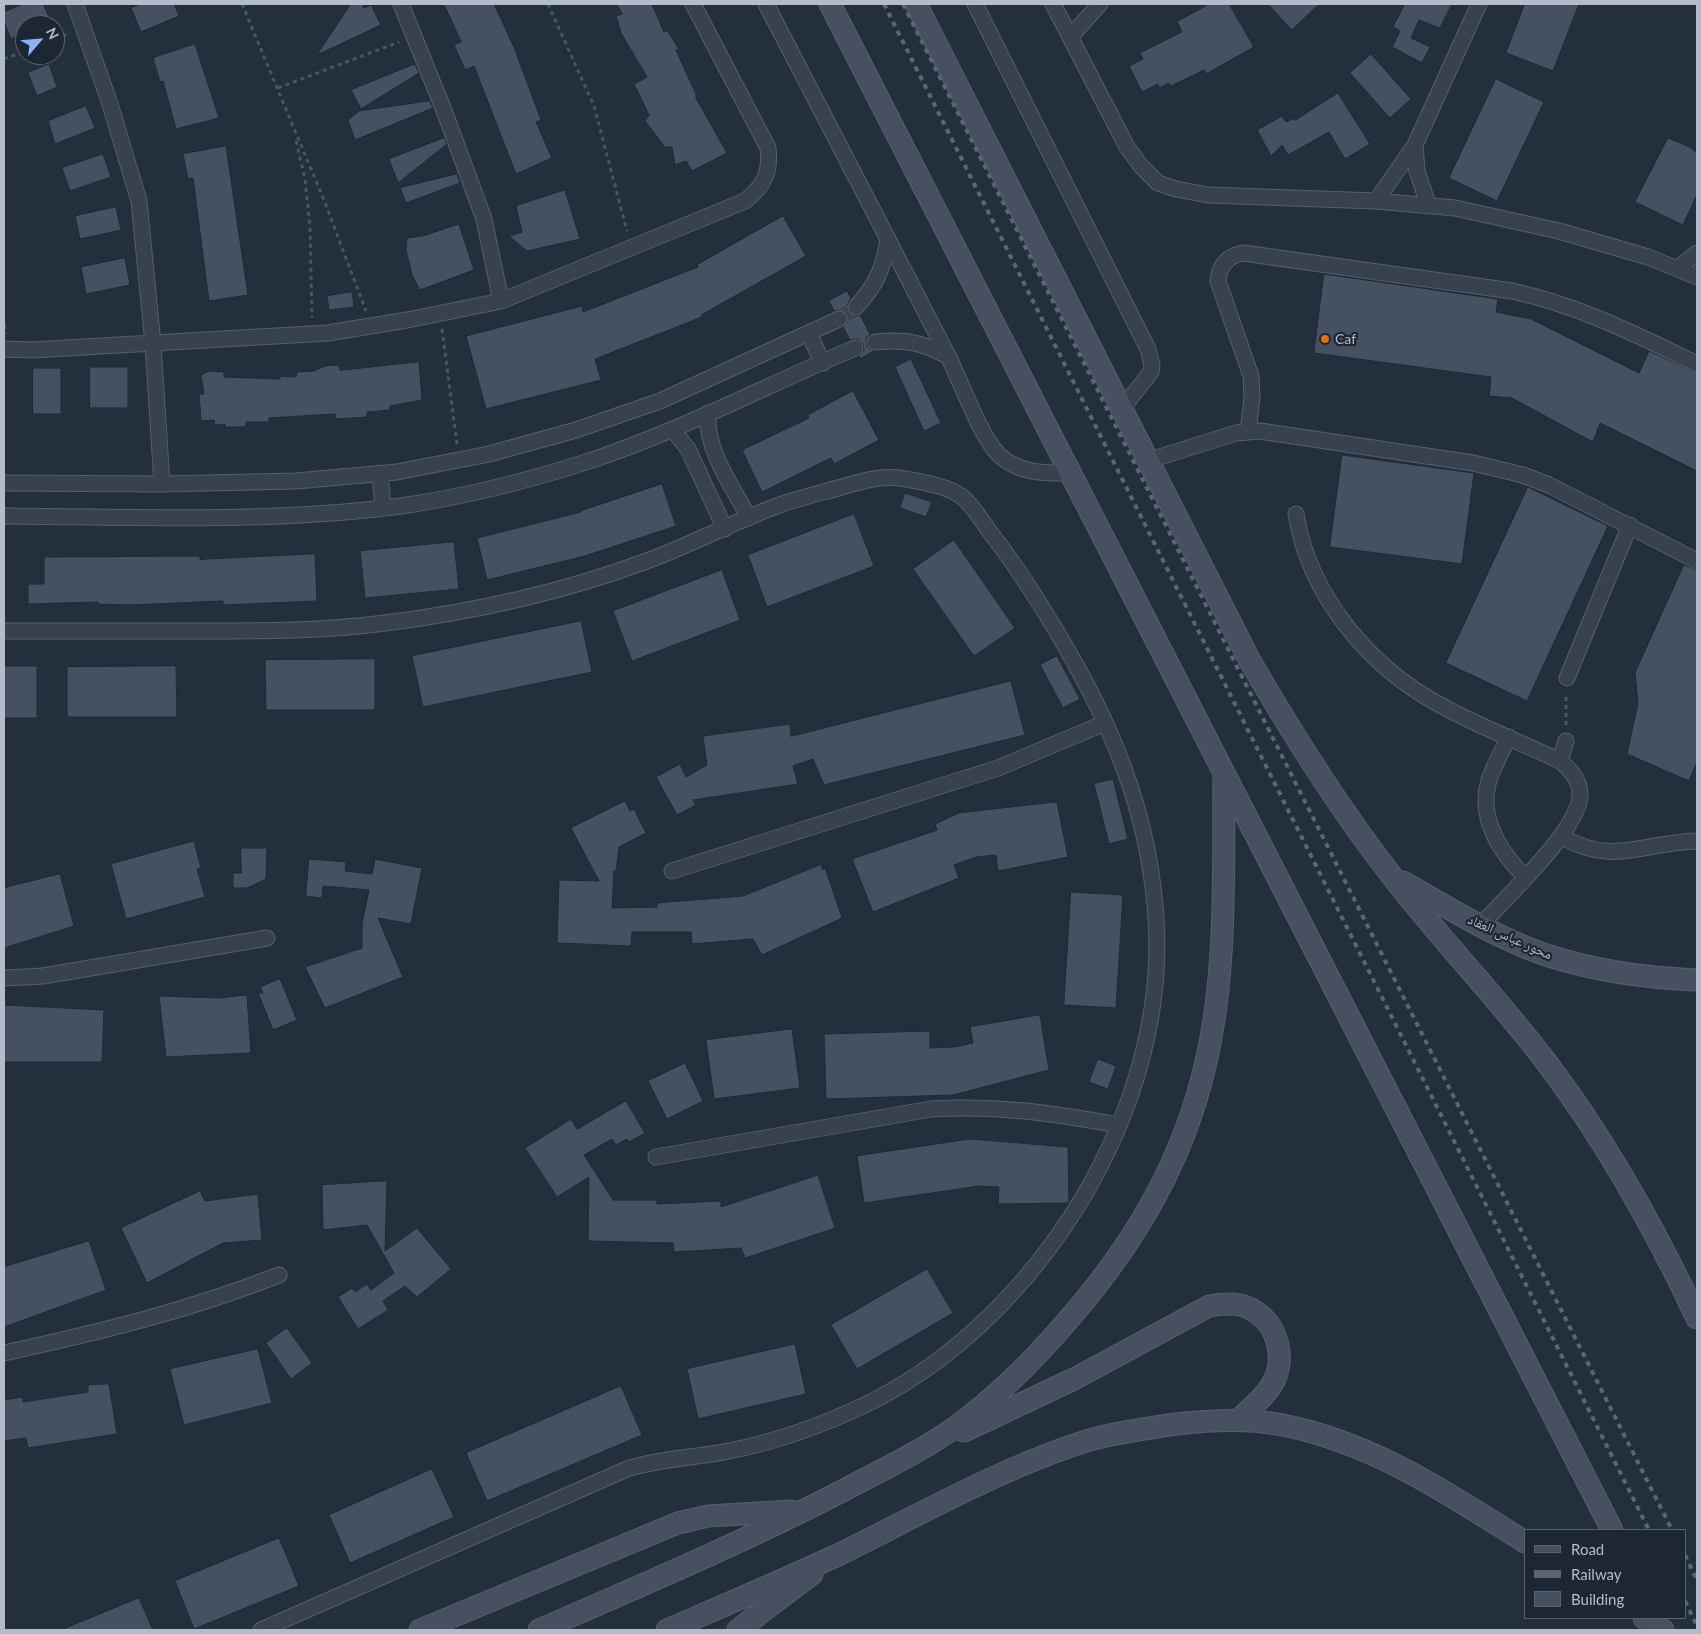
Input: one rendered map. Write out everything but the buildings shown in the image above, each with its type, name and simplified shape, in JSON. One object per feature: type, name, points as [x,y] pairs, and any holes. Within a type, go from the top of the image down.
[{"type":"main road","points":[[830,4],[1611,1529]]},
{"type":"main road","points":[[916,4],[1147,461],[1250,661],[1278,709],[1335,799],[1391,876],[1553,1071],[1601,1142],[1635,1199],[1677,1276],[1697,1318]]},
{"type":"main road","points":[[924,1448],[984,1406],[1037,1356],[1113,1266],[1147,1214],[1168,1174],[1191,1115],[1209,1046],[1219,969],[1223,902],[1224,773]]},
{"type":"main road","name":"محور عباس العقاد","points":[[1391,876],[1481,925],[1545,955],[1588,967],[1697,980]]},
{"type":"main road","points":[[539,1630],[804,1510],[924,1448],[1026,1403],[1210,1306],[1226,1303],[1242,1305],[1257,1313],[1269,1324],[1277,1338],[1280,1355],[1278,1371],[1271,1386],[1239,1420]]},
{"type":"main road","points":[[667,1630],[830,1558],[1049,1454],[1094,1439],[1140,1429],[1191,1422],[1239,1420],[1281,1424],[1326,1435],[1371,1452],[1413,1472],[1524,1541]]},
{"type":"main road","points":[[420,1630],[678,1523],[708,1516],[804,1510]]},
{"type":"main road","points":[[738,1630],[791,1592],[830,1558]]},
{"type":"main road","points":[[1646,1619],[1661,1626]]},
{"type":"street","points":[[75,4],[110,104],[139,201],[154,344],[162,484]]},
{"type":"street","points":[[401,4],[484,220],[501,301]]},
{"type":"street","points":[[4,349],[31,350],[313,334],[440,314],[501,301],[631,246],[745,201],[757,191],[766,178],[770,163],[768,148],[693,4]]},
{"type":"street","points":[[766,4],[949,358],[988,440],[998,454],[1011,464],[1026,471],[1070,473]]},
{"type":"street","points":[[975,4],[1148,349],[1152,365],[1151,372],[1121,410]]},
{"type":"street","points":[[1053,4],[1127,147],[1141,166],[1158,183],[1176,190],[1208,195],[1428,204],[1500,216],[1559,230],[1648,257],[1697,277]]},
{"type":"street","points":[[1070,38],[1100,4]]},
{"type":"street","points":[[1376,201],[1415,145],[1480,4]]},
{"type":"street","points":[[1415,145],[1418,171],[1428,204]]},
{"type":"street","points":[[856,307],[872,289],[884,266],[888,240]]},
{"type":"street","points":[[1248,432],[1252,397],[1251,376],[1218,281],[1224,262],[1243,253],[1512,291],[1541,297],[1598,316],[1697,364]]},
{"type":"street","points":[[1678,268],[1697,254]]},
{"type":"street","points":[[4,483],[162,484],[296,481],[380,474],[459,460],[576,430],[660,401],[839,319]]},
{"type":"street","points":[[809,334],[823,362]]},
{"type":"street","points":[[874,342],[900,339],[926,345],[949,358]]},
{"type":"street","points":[[4,516],[162,517],[279,515],[402,506],[506,484],[586,462],[672,429],[855,348]]},
{"type":"street","points":[[708,413],[710,440],[749,518]]},
{"type":"street","points":[[672,429],[688,450],[726,528]]},
{"type":"street","points":[[1147,461],[1236,433],[1248,432],[1271,433],[1496,467],[1550,485],[1697,561]]},
{"type":"street","points":[[380,474],[383,507]]},
{"type":"street","points":[[4,631],[291,630],[381,624],[470,610],[557,590],[642,562],[784,503],[869,480],[889,477],[905,479],[955,493],[963,498],[1009,556],[1044,610],[1076,665],[1126,770],[1142,820],[1157,923],[1156,975],[1149,1026],[1136,1077],[1118,1126],[1077,1210],[1051,1248],[1021,1285],[989,1318],[954,1348],[916,1376],[876,1400],[833,1419],[766,1442],[731,1450],[661,1460],[627,1469],[261,1630]]},
{"type":"street","points":[[1296,514],[1303,547],[1316,580],[1335,612],[1375,656],[1418,691],[1439,704],[1560,761],[1571,770],[1578,783],[1580,796],[1577,810],[1561,836],[1481,925]]},
{"type":"street","points":[[1567,678],[1630,525]]},
{"type":"street","points":[[672,870],[998,768],[1105,723]]},
{"type":"street","points":[[1509,737],[1490,777],[1486,806],[1501,850],[1525,877]]},
{"type":"street","points":[[1560,761],[1566,741]]},
{"type":"street","points":[[1561,836],[1587,849],[1608,853],[1670,843],[1697,841]]},
{"type":"street","points":[[4,978],[43,976],[267,938]]},
{"type":"street","points":[[656,1158],[931,1110],[962,1108],[1024,1109],[1118,1126]]},
{"type":"street","points":[[4,1353],[146,1321],[227,1296],[279,1276]]},
{"type":"path","points":[[242,4],[324,200],[371,326]]},
{"type":"path","points":[[548,4],[594,106],[631,246]]},
{"type":"path","points":[[278,88],[414,36]]},
{"type":"path","points":[[295,133],[305,179],[310,227],[313,334]]},
{"type":"path","points":[[440,314],[459,460]]},
{"type":"path","points":[[1566,741],[1567,678]]},
{"type":"tunnel","points":[[839,319],[856,307]]},
{"type":"railway","points":[[884,4],[1648,1529]]},
{"type":"railway","points":[[903,4],[1671,1529]]},
{"type":"railway","points":[[1686,1557],[1697,1580]]},
{"type":"railway","points":[[1686,1603],[1697,1626]]},
{"type":"place","name":"Caf","points":[[1325,339]]}]
